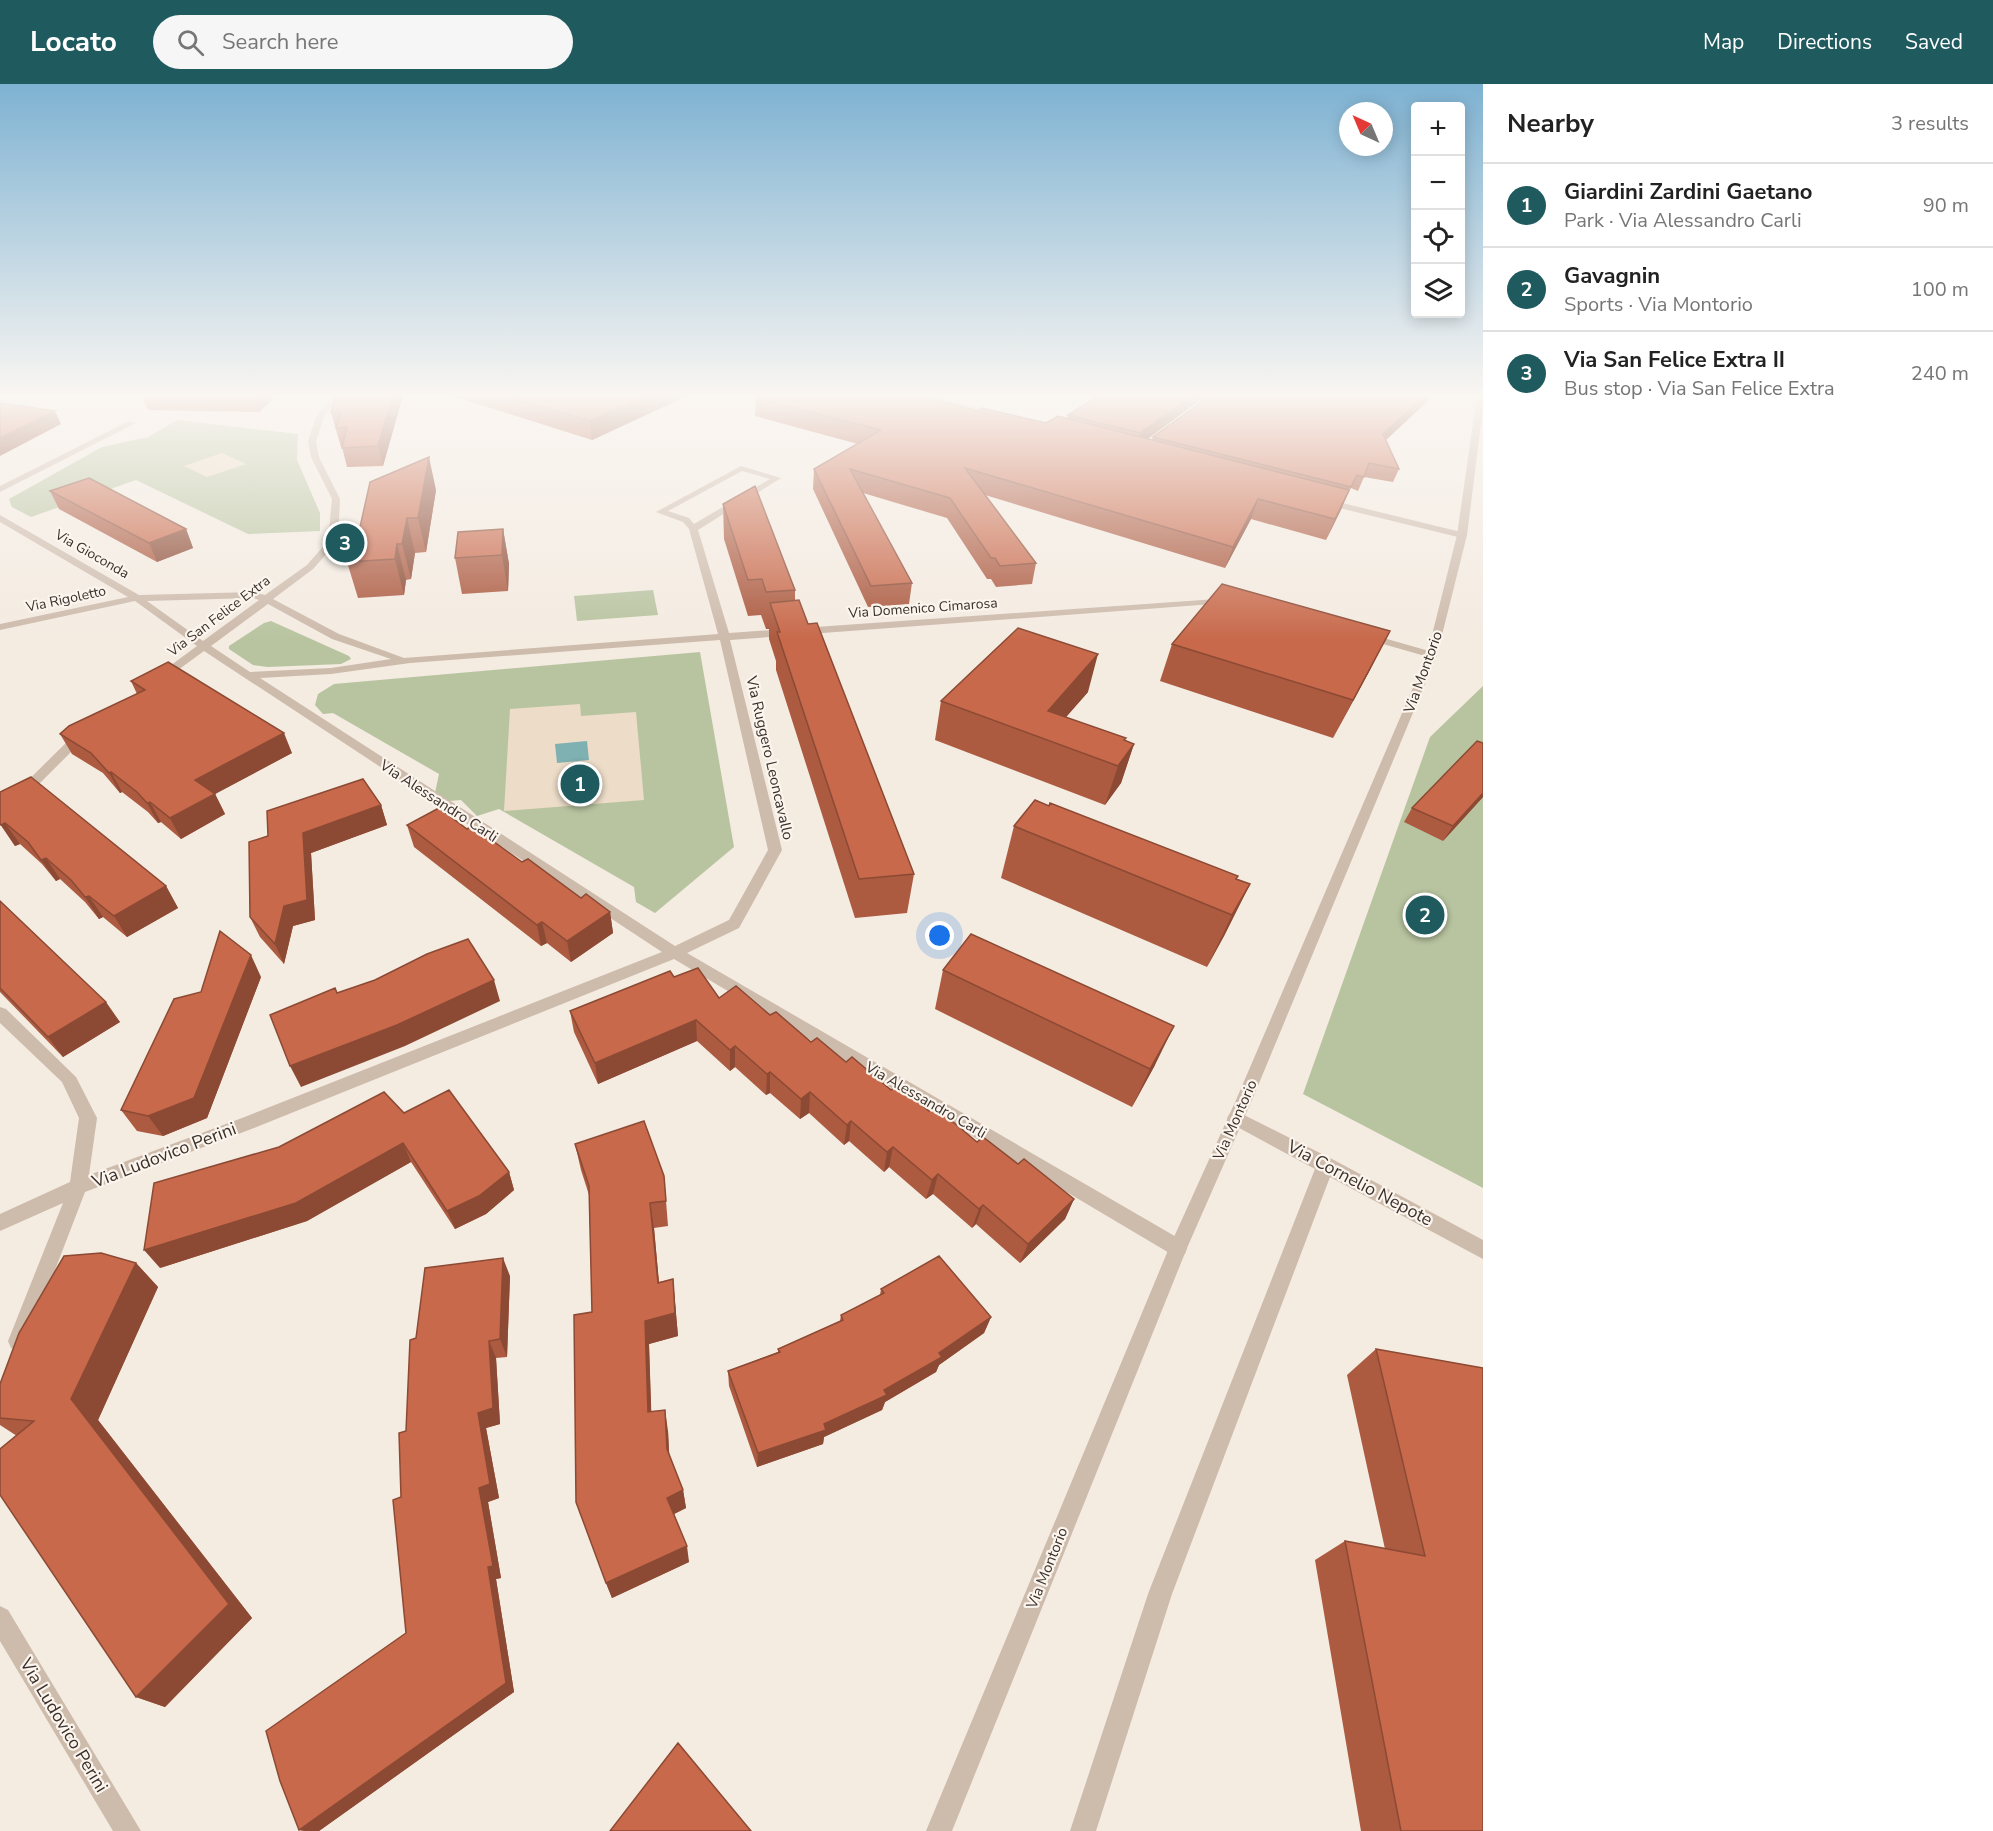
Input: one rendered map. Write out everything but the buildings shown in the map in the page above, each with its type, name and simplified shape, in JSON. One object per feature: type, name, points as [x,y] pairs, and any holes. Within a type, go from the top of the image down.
[{"type":"street","points":[[0,489],[25,477]]},
{"type":"street","name":"Via San Felice Extra","points":[[148,687],[310,567],[333,541],[336,499],[325,477]]},
{"type":"street","points":[[725,477],[660,512],[686,520],[693,529],[777,478],[772,477]]},
{"type":"street","name":"Via Montorio","points":[[939,1831],[1178,1248],[1236,1118],[1432,655],[1462,535],[1470,477]]},
{"type":"street","points":[[1311,498],[1462,535]]},
{"type":"street","name":"Via Gioconda","points":[[0,518],[137,598],[205,646]]},
{"type":"street","name":"Via Ruggero Leoncavallo","points":[[674,953],[734,924],[775,850],[724,639],[693,529]]},
{"type":"street","name":"Via Gioconda","points":[[137,598],[253,594],[269,599]]},
{"type":"street","name":"Via Rigoletto","points":[[0,627],[137,598]]},
{"type":"street","name":"Via Domenico Cimarosa","points":[[269,599],[299,618],[367,651],[410,660]]},
{"type":"street","name":"Via Domenico Cimarosa","points":[[249,675],[331,671],[410,660],[724,639],[1224,599],[1236,601]]},
{"type":"street","points":[[1351,631],[1432,655]]},
{"type":"street","name":"Via Alessandro Carli","points":[[205,646],[674,953],[1178,1248]]},
{"type":"street","points":[[0,815],[91,728]]},
{"type":"street","name":"Via Ludovico Perini","points":[[9,1363],[78,1187],[248,1123],[674,953]]},
{"type":"street","points":[[0,1013],[68,1077],[88,1118],[78,1187],[0,1223]]},
{"type":"street","name":"Via Cornelio Nepote","points":[[1236,1118],[1326,1164],[1483,1250]]},
{"type":"street","points":[[1083,1831],[1160,1594],[1326,1164]]},
{"type":"street","name":"Via Ludovico Perini","points":[[0,1618],[128,1831]]},
{"type":"green space","points":[[49,477],[304,477],[320,513],[320,531],[248,534],[136,480],[31,517],[12,507],[9,499]]},
{"type":"green space","points":[[653,590],[658,615],[577,621],[574,596]]},
{"type":"green space","points":[[271,621],[349,656],[351,659],[341,664],[268,667],[253,665],[229,649],[229,646],[264,623]]},
{"type":"green space","points":[[700,652],[734,847],[655,913],[636,902],[634,887],[499,809],[477,816],[461,800],[449,801],[435,793],[439,774],[333,713],[323,714],[315,705],[318,694],[334,684]]},
{"type":"green space","points":[[1483,686],[1483,1188],[1303,1094],[1430,737]]},
{"type":"shaded area","points":[[580,704],[581,716],[636,712],[644,800],[504,811],[510,709]]},
{"type":"water","points":[[587,741],[589,760],[557,763],[555,744]]},
{"type":"place","name":"Via San Felice Extra II","points":[[345,543]]},
{"type":"place","name":"Giardini Zardini Gaetano","points":[[580,784]]},
{"type":"place","name":"Gavagnin","points":[[1425,915]]}]
